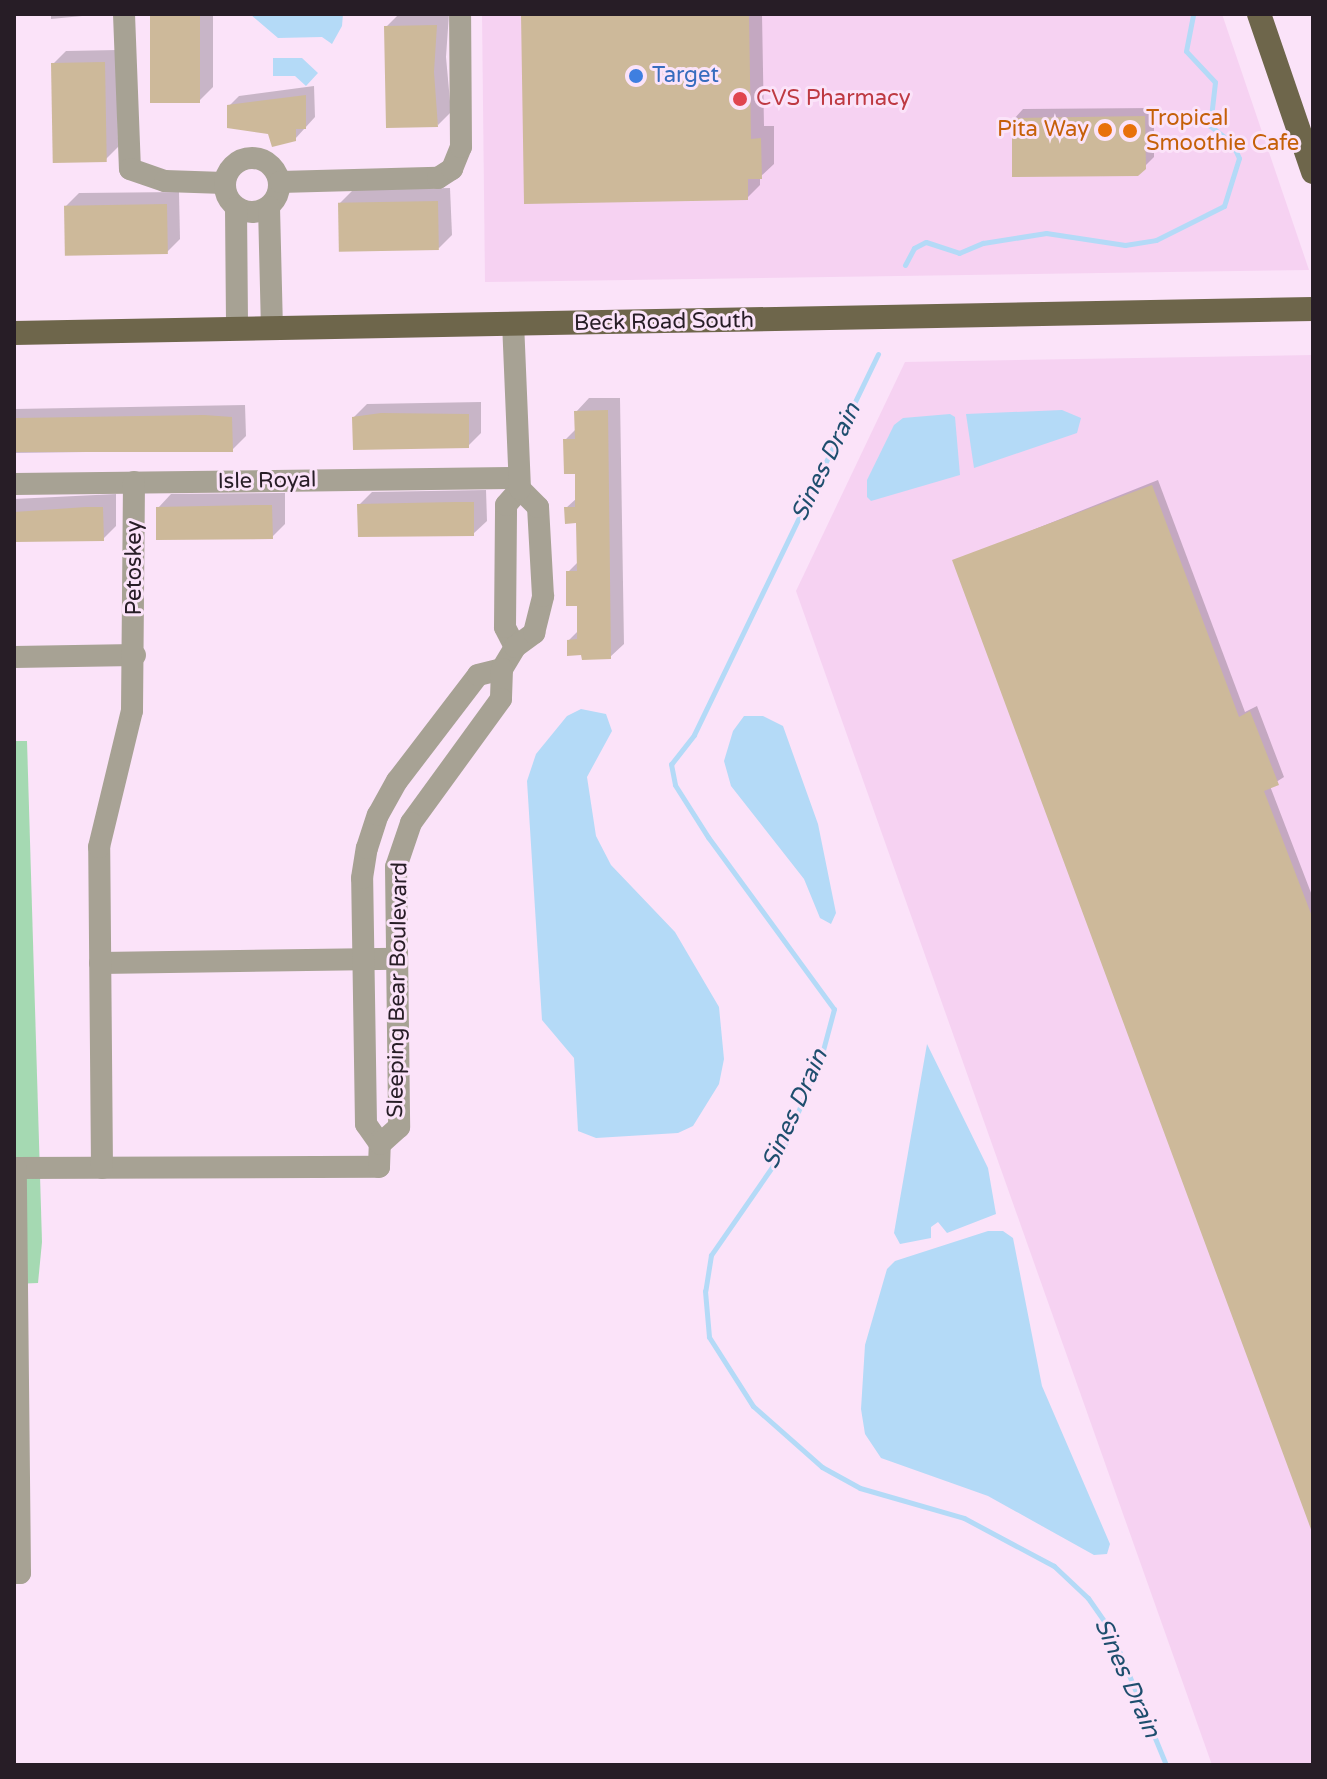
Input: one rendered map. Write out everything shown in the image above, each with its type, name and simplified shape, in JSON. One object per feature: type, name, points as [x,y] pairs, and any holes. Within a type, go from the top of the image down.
[{"type":"main road","points":[[1259,14],[1313,172]]},
{"type":"main road","name":"Beck Road South","points":[[14,333],[1313,309]]},
{"type":"street","points":[[124,14],[130,169],[165,181],[224,183]]},
{"type":"street","points":[[280,182],[438,178],[452,169],[461,147],[460,14]]},
{"type":"street","points":[[224,183],[233,165],[247,159],[265,162],[280,182]]},
{"type":"street","points":[[272,329],[269,207],[280,182]]},
{"type":"street","points":[[224,183],[236,208],[237,329]]},
{"type":"street","points":[[236,208],[254,212],[269,207]]},
{"type":"street","name":"Sleeping Bear Boulevard","points":[[380,1144],[399,1127],[396,867],[402,845],[411,823],[501,699],[502,669],[515,647],[534,633],[543,596],[538,507],[520,483],[513,325]]},
{"type":"street","name":"Petoskey","points":[[102,1168],[99,847],[123,759],[135,655],[134,482]]},
{"type":"street","name":"Sleeping Bear Boulevard","points":[[515,647],[505,627],[506,505],[520,483]]},
{"type":"street","name":"Isle Royal","points":[[14,484],[520,483]]},
{"type":"street","points":[[14,657],[135,655]]},
{"type":"street","name":"Sleeping Bear Boulevard","points":[[102,1168],[379,1167],[380,1144],[366,1124],[362,878],[378,815],[478,675],[502,669]]},
{"type":"street","points":[[100,963],[396,959]]},
{"type":"street","points":[[14,1573],[20,1573],[15,1168],[102,1168]]},
{"type":"shaded area","points":[[482,14],[1222,14],[1309,270],[485,282]]},
{"type":"shaded area","points":[[1313,355],[1313,1765],[1212,1765],[796,591],[905,362]]},
{"type":"green space","points":[[14,741],[27,741],[42,1242],[38,1283],[14,1284]]},
{"type":"water","points":[[250,14],[343,14],[342,26],[332,44],[322,37],[278,38]]},
{"type":"water","points":[[273,58],[302,58],[318,73],[306,86],[295,76],[273,76]]},
{"type":"water","points":[[1062,410],[1081,418],[1077,433],[974,468],[966,414]]},
{"type":"water","points":[[950,414],[955,417],[960,475],[871,501],[867,497],[867,480],[894,425],[903,418]]},
{"type":"water","points":[[581,709],[606,714],[612,731],[587,777],[596,836],[611,865],[675,932],[719,1007],[724,1059],[719,1084],[693,1126],[678,1133],[596,1138],[578,1131],[574,1058],[542,1020],[527,781],[536,754],[567,716]]},
{"type":"water","points":[[744,716],[763,716],[783,726],[818,824],[836,913],[831,924],[820,918],[804,879],[731,786],[724,761],[733,731]]},
{"type":"water","points":[[927,1044],[988,1168],[996,1214],[947,1233],[938,1222],[931,1227],[931,1238],[900,1244],[894,1233]]},
{"type":"water","points":[[988,1231],[1003,1231],[1013,1238],[1042,1386],[1110,1544],[1107,1554],[1094,1555],[988,1496],[881,1458],[865,1434],[861,1409],[865,1345],[887,1269],[895,1261]]},
{"type":"building","points":[[150,14],[200,14],[200,103],[150,103]]},
{"type":"building","name":"Target","points":[[521,14],[749,14],[751,139],[761,138],[762,179],[748,179],[748,200],[524,204]]},
{"type":"building","points":[[437,25],[434,72],[438,127],[386,128],[384,26]]},
{"type":"building","points":[[105,62],[107,162],[53,163],[51,63]]},
{"type":"building","points":[[306,95],[306,129],[296,129],[296,141],[272,147],[268,134],[227,128],[227,105]]},
{"type":"building","points":[[1145,116],[1146,169],[1138,176],[1012,177],[1012,118]]},
{"type":"building","points":[[438,201],[439,250],[339,252],[338,203]]},
{"type":"building","points":[[167,204],[168,254],[65,256],[64,206]]},
{"type":"building","points":[[608,410],[611,659],[582,660],[581,655],[567,656],[567,640],[577,639],[577,606],[566,606],[566,571],[577,571],[576,523],[565,524],[564,507],[575,507],[575,474],[564,474],[563,439],[575,439],[574,411]]},
{"type":"building","points":[[381,413],[469,414],[469,448],[353,450],[352,417]]},
{"type":"building","points":[[232,417],[233,452],[14,452],[16,418]]},
{"type":"building","points":[[1152,485],[1239,717],[1250,711],[1279,785],[1264,791],[1313,919],[1312,1532],[952,560]]},
{"type":"building","points":[[474,502],[474,536],[358,537],[357,504]]},
{"type":"building","points":[[272,505],[273,539],[156,540],[156,507]]},
{"type":"building","points":[[103,507],[104,541],[14,542],[14,512]]},
{"type":"waterway","name":"Sines Drain","points":[[905,265],[914,248],[926,242],[959,253],[983,243],[1046,233],[1125,245],[1156,240],[1224,206],[1239,158],[1232,143],[1210,126],[1215,82],[1186,51],[1193,14]]},
{"type":"waterway","name":"Sines Drain","points":[[878,354],[694,735],[671,764],[675,785],[708,837],[834,1009],[823,1050],[781,1154],[711,1255],[705,1291],[709,1337],[753,1406],[822,1467],[860,1488],[964,1518],[1054,1566],[1088,1598],[1110,1629],[1166,1765]]},
{"type":"place","name":"Target","points":[[636,76]]},
{"type":"place","name":"CVS Pharmacy","points":[[740,99]]},
{"type":"place","name":"Pita Way","points":[[1105,130]]},
{"type":"place","name":"Tropical Smoothie Cafe","points":[[1130,131]]}]
